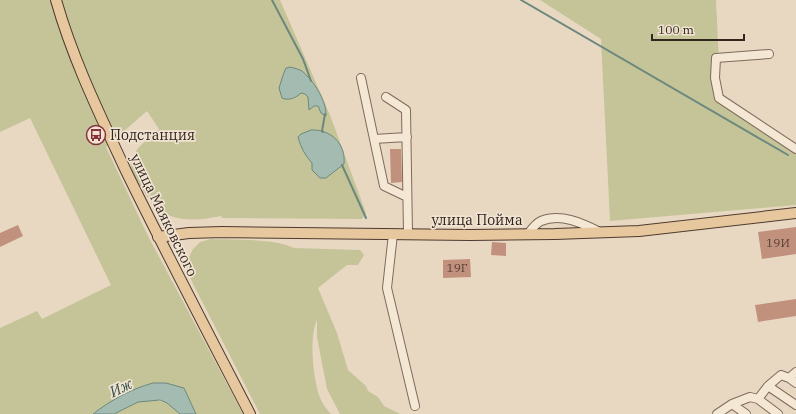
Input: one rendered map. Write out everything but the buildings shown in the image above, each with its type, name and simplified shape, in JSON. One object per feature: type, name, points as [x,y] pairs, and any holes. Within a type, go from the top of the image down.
[{"type":"main road","name":"улица Маяковского","points":[[56,0],[73,53],[89,93],[158,237],[250,414]]},
{"type":"main road","name":"улица Пойма","points":[[158,237],[189,233],[222,232],[393,234],[601,233],[639,231],[796,213]]},
{"type":"lane","points":[[769,54],[716,58],[715,78],[719,98],[796,149]]},
{"type":"lane","points":[[361,78],[384,186],[407,196]]},
{"type":"lane","points":[[386,97],[406,110],[408,234]]},
{"type":"lane","points":[[374,139],[407,137]]},
{"type":"lane","points":[[528,234],[539,222],[554,218],[581,223],[601,233]]},
{"type":"lane","points":[[393,234],[387,288],[415,406]]},
{"type":"lane","points":[[758,399],[768,386],[781,375],[792,381],[796,372]]},
{"type":"lane","points":[[768,386],[796,405]]},
{"type":"lane","points":[[716,414],[732,404],[750,397],[758,399],[778,414]]},
{"type":"lane","points":[[732,404],[746,414]]},
{"type":"green space","points":[[0,0],[280,0],[330,115],[366,213],[362,219],[222,218],[221,216],[203,219],[176,218],[160,211],[153,205],[132,169],[132,157],[142,144],[159,129],[147,111],[106,147],[148,236],[243,414],[196,414],[184,388],[97,411],[93,414],[0,414],[0,328],[37,311],[42,319],[111,285],[30,118],[0,132]]},
{"type":"green space","points":[[540,0],[716,0],[721,104],[796,152],[796,205],[610,221],[601,39]]},
{"type":"green space","points":[[211,239],[266,241],[294,248],[360,250],[364,255],[358,265],[347,265],[318,288],[337,333],[348,370],[366,386],[368,391],[378,397],[384,406],[400,414],[340,414],[327,389],[317,337],[317,320],[312,346],[315,376],[320,398],[331,414],[260,414],[187,270],[188,259],[193,249],[200,242]]},
{"type":"green space","points":[[148,400],[166,403],[180,414],[114,414],[138,402]]},
{"type":"shaded area","points":[[290,67],[302,71],[315,85],[322,98],[326,110],[326,116],[321,113],[318,106],[314,106],[309,110],[308,97],[305,94],[301,93],[294,98],[289,99],[282,98],[279,88],[286,68]]},
{"type":"shaded area","points":[[311,130],[318,130],[331,135],[340,144],[342,150],[344,164],[326,178],[320,178],[312,170],[312,163],[307,157],[299,141],[298,137],[301,134]]},
{"type":"shaded area","name":"Иж","points":[[153,383],[166,383],[184,388],[196,414],[180,414],[167,403],[160,400],[138,402],[114,414],[93,414],[107,404],[137,388]]},
{"type":"waterway","points":[[272,0],[303,59],[311,81]]},
{"type":"waterway","points":[[521,0],[788,155]]},
{"type":"waterway","points":[[323,132],[325,114]]},
{"type":"waterway","points":[[342,165],[366,218]]},
{"type":"place","name":"Подстанция","points":[[96,135]]}]
